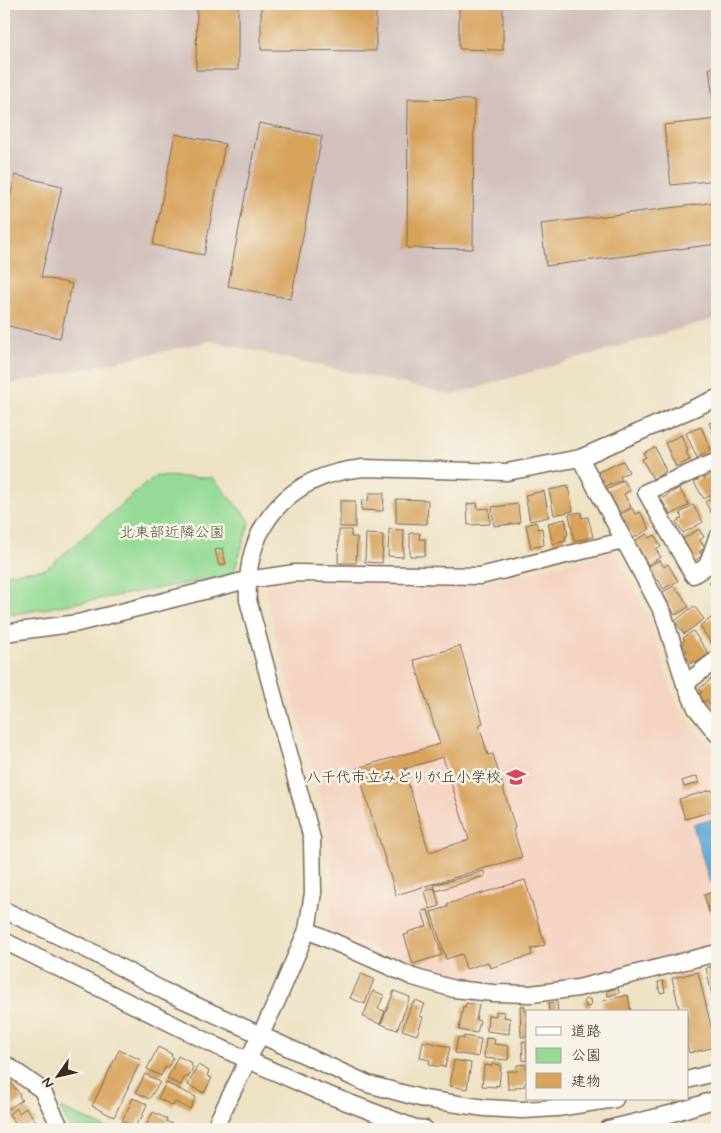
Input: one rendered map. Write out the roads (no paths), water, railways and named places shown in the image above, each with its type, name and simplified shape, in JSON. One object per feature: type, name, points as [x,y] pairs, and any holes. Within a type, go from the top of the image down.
[{"type":"street","points":[[214,1129],[276,1004],[307,930],[313,893],[312,838],[248,600],[247,580],[251,554],[258,534],[273,511],[306,484],[327,474],[363,468],[507,472],[580,458],[717,398]]},
{"type":"street","points":[[580,458],[663,613],[685,684],[696,708],[717,734]]},
{"type":"street","points":[[717,460],[646,492],[693,576],[706,566],[717,538]]},
{"type":"street","points":[[4,634],[78,622],[247,580],[295,573],[480,576],[623,540]]},
{"type":"street","points":[[685,684],[717,658]]},
{"type":"street","points":[[4,910],[92,952],[164,991],[368,1084],[441,1102],[485,1108],[523,1110],[557,1108],[608,1100]]},
{"type":"street","points":[[307,930],[413,977],[454,988],[493,993],[531,994],[578,988],[717,953]]},
{"type":"street","points":[[4,941],[213,1044],[318,1091],[415,1128],[425,1129]]},
{"type":"street","points":[[4,1063],[42,1090],[61,1129]]},
{"type":"street","points":[[688,1080],[717,1072]]},
{"type":"street","points":[[608,1129],[670,1114],[717,1099]]},
{"type":"water","points":[[717,818],[717,881],[710,883],[693,825]]},
{"type":"place","name":"八千代市立みどりが丘小学校","points":[[516,777]]},
{"type":"park label","name":"北東部近隣公園","points":[[172,532]]}]
